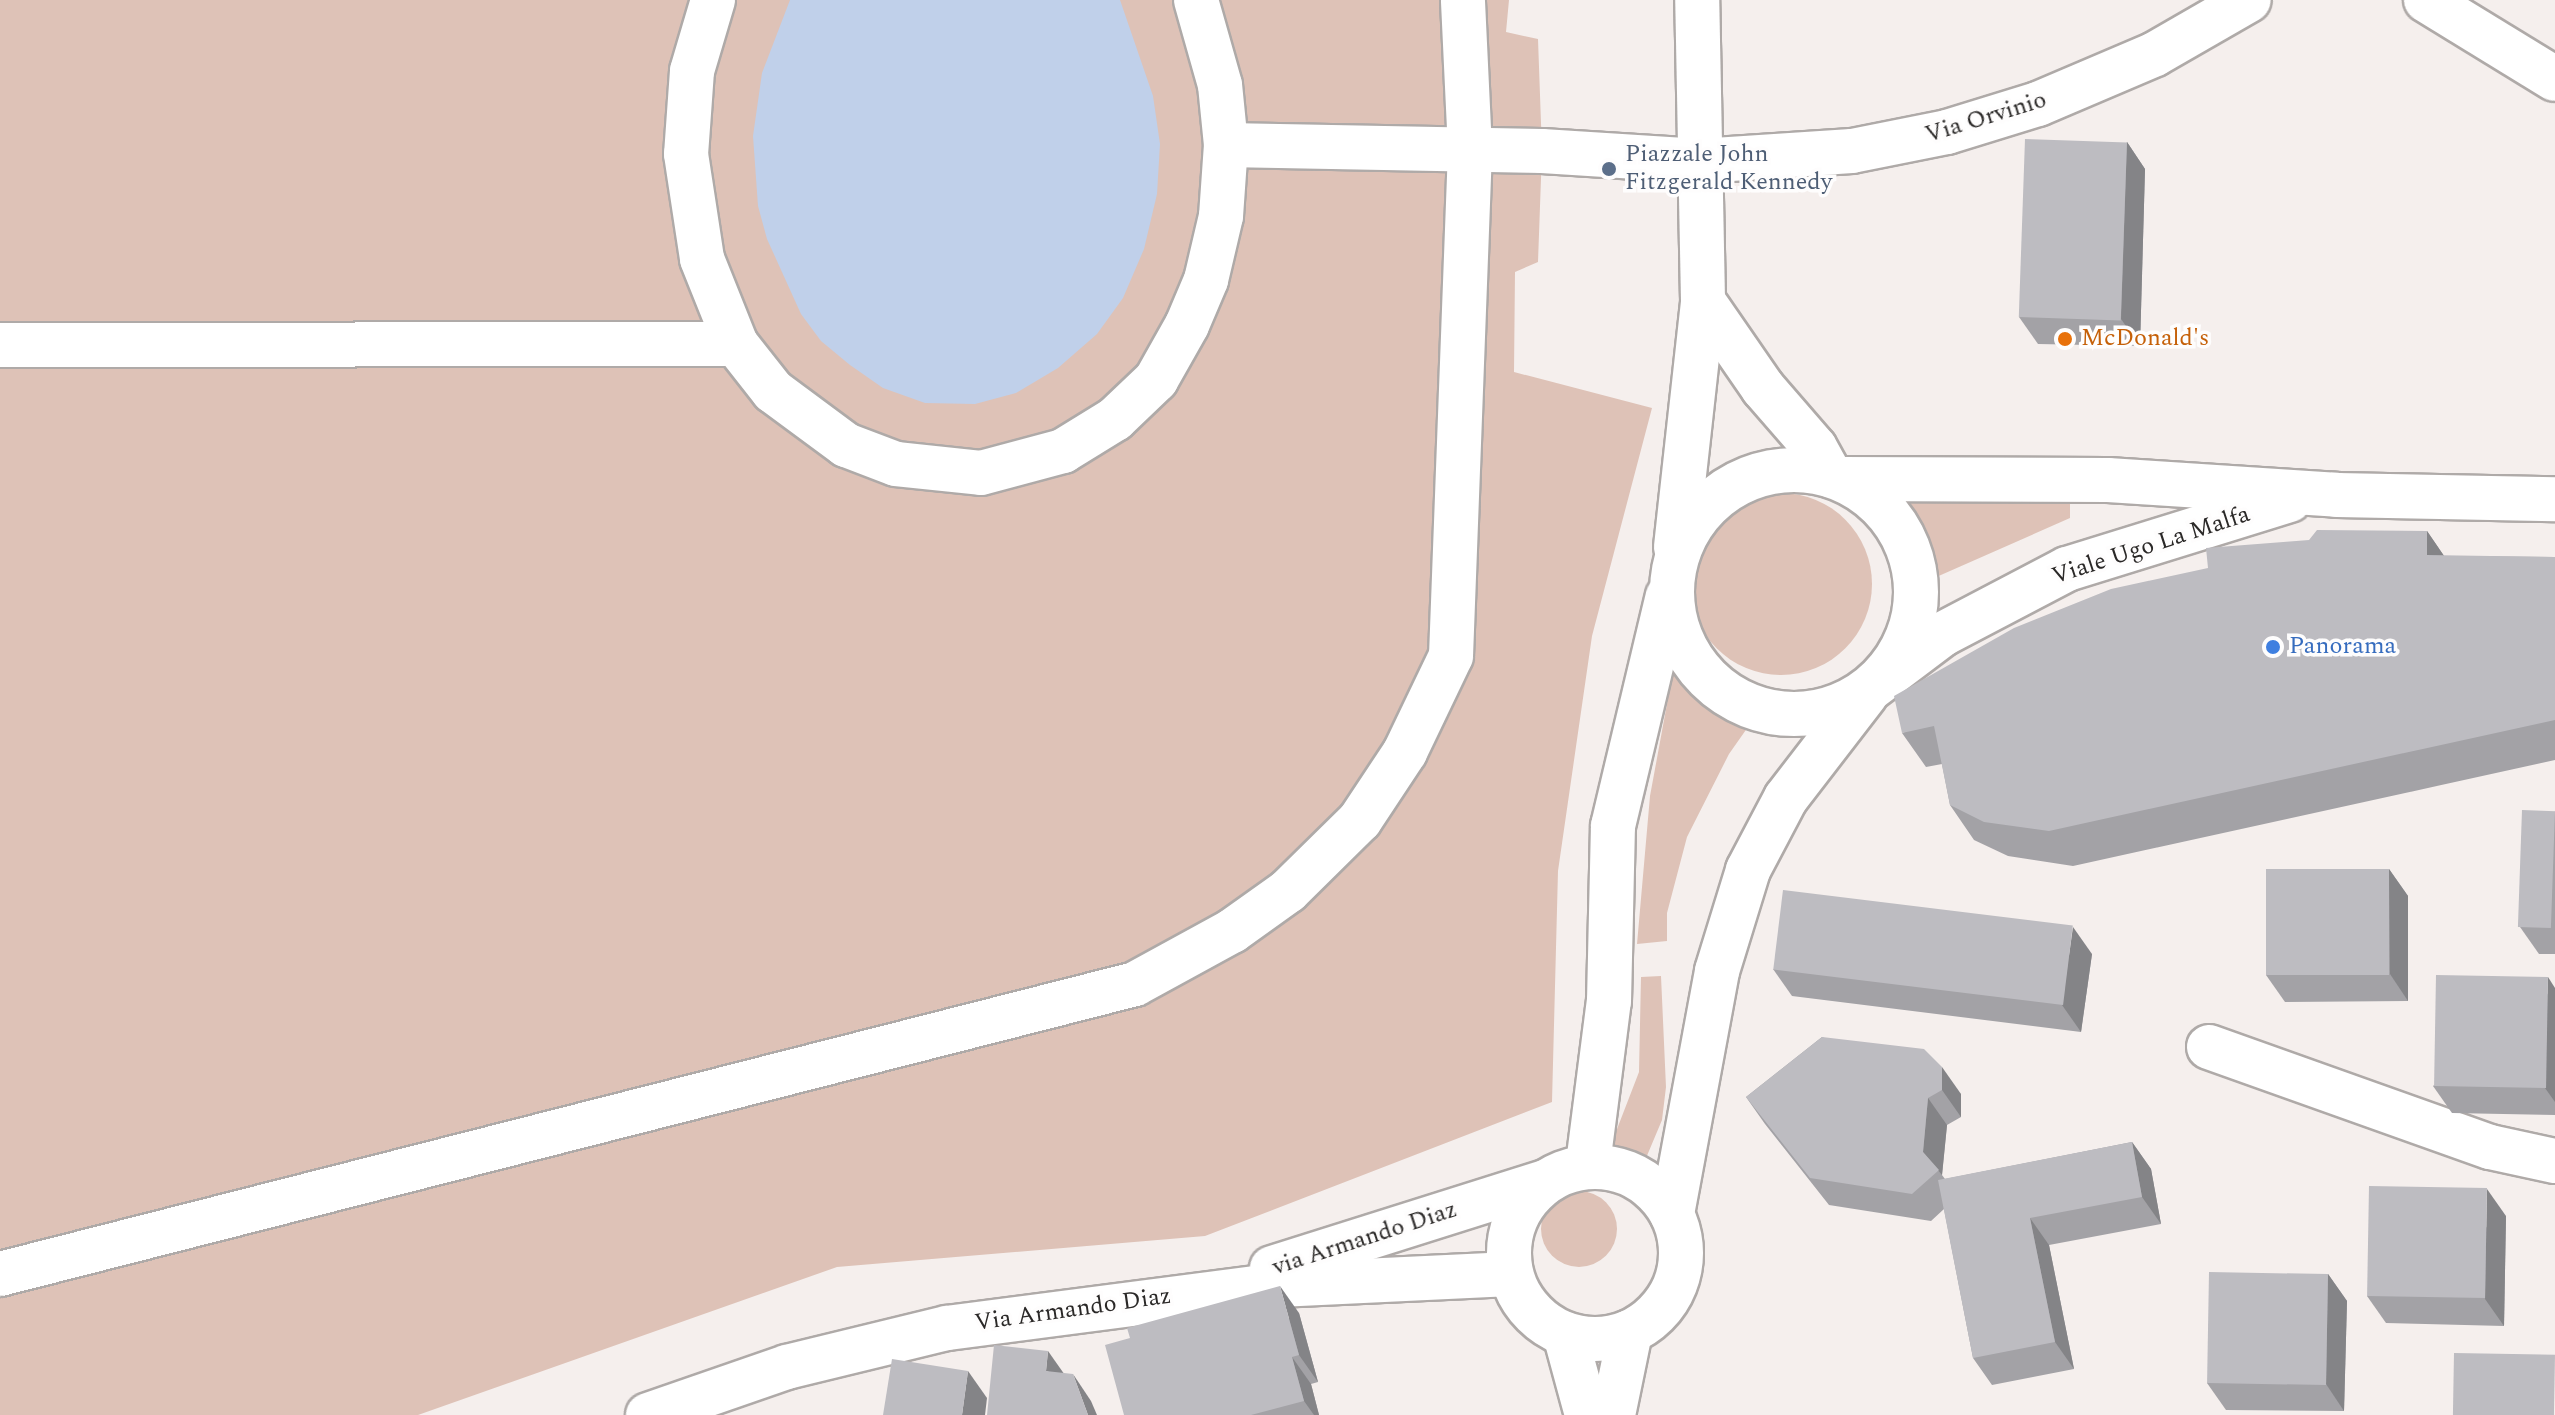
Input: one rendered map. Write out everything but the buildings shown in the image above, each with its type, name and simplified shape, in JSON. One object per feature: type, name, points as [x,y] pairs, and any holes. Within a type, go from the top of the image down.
[{"type":"street","points":[[713,0],[692,71],[686,154],[702,259],[736,344],[797,412],[870,456],[925,470],[981,473],[1063,451],[1115,419],[1171,358],[1214,251],[1226,145],[1218,73],[1196,0]]},
{"type":"street","points":[[0,1274],[1135,984],[1232,931],[1288,891],[1360,820],[1405,752],[1451,656],[1470,150],[1463,0]]},
{"type":"street","points":[[1697,0],[1703,301],[1673,573],[1673,617],[1685,651],[1706,679],[1735,700],[1768,713],[1804,715],[1838,707],[1870,689]]},
{"type":"street","name":"Via Orvinio","points":[[1226,145],[1470,150],[1700,161],[1852,151],[1979,123],[2120,70],[2249,0]]},
{"type":"street","points":[[2426,0],[2555,79]]},
{"type":"street","points":[[1703,301],[1763,388],[1836,477]]},
{"type":"street","points":[[0,345],[736,344]]},
{"type":"street","points":[[1588,1164],[1609,1001],[1613,826],[1673,573],[1686,534],[1706,506],[1732,486],[1764,473],[1797,469],[1836,477],[1874,498],[1898,526],[1913,559],[1918,595],[1906,642],[1895,663],[1870,689],[1786,798],[1748,870],[1717,971],[1672,1214]]},
{"type":"street","name":"Viale Ugo La Malfa","points":[[1836,477],[2108,480],[2317,492],[2555,499]]},
{"type":"street","name":"Viale Ugo La Malfa","points":[[1870,689],[1943,634],[2067,569],[2317,492]]},
{"type":"street","points":[[2209,1047],[2490,1147],[2555,1161]]},
{"type":"street","points":[[1588,1164],[1640,1179],[1672,1214],[1681,1240],[1676,1282],[1654,1316],[1630,1332],[1606,1339],[1565,1334],[1536,1317],[1510,1274],[1513,1223],[1545,1182],[1588,1164]]},
{"type":"street","name":"via Armando Diaz","points":[[1185,1296],[1545,1182]]},
{"type":"street","name":"Via Armando Diaz","points":[[648,1415],[756,1396],[947,1328],[1185,1296],[1379,1277],[1510,1274]]},
{"type":"street","points":[[1613,1415],[1630,1332]]},
{"type":"street","points":[[1565,1334],[1587,1415]]},
{"type":"shaded area","points":[[0,0],[1509,0],[1506,32],[1538,39],[1542,151],[1538,262],[1515,272],[1514,372],[1652,408],[1592,636],[1558,871],[1552,1102],[1205,1236],[837,1267],[418,1415],[0,1415]]},
{"type":"shaded area","points":[[1781,493],[1816,500],[1832,508],[1845,520],[1857,533],[1865,549],[1872,584],[1865,619],[1857,635],[1845,648],[1832,660],[1816,668],[1781,675],[1746,668],[1730,660],[1717,648],[1705,635],[1697,619],[1690,584],[1697,549],[1705,533],[1717,520],[1730,508],[1746,500]]},
{"type":"shaded area","points":[[1894,497],[2070,498],[2070,518],[1925,582],[1911,525]]},
{"type":"shaded area","points":[[1674,666],[1714,697],[1755,717],[1729,754],[1687,837],[1667,913],[1667,941],[1637,944],[1650,796]]},
{"type":"shaded area","points":[[1661,976],[1666,1087],[1662,1120],[1641,1170],[1607,1155],[1639,1072],[1641,977]]},
{"type":"shaded area","points":[[1579,1191],[1593,1194],[1606,1202],[1614,1215],[1617,1229],[1614,1243],[1606,1256],[1593,1264],[1579,1267],[1565,1264],[1552,1256],[1544,1243],[1541,1229],[1544,1215],[1552,1202],[1565,1194]]},
{"type":"water","points":[[790,0],[1120,0],[1153,96],[1160,144],[1157,194],[1144,249],[1123,298],[1097,334],[1058,368],[1016,393],[975,404],[925,403],[883,388],[850,365],[821,341],[801,314],[767,239],[758,206],[753,136],[762,73]]},
{"type":"place","name":"Piazzale John Fitzgerald Kennedy","points":[[1609,169]]},
{"type":"place","name":"McDonald's","points":[[2065,339]]},
{"type":"place","name":"Panorama","points":[[2273,647]]}]
